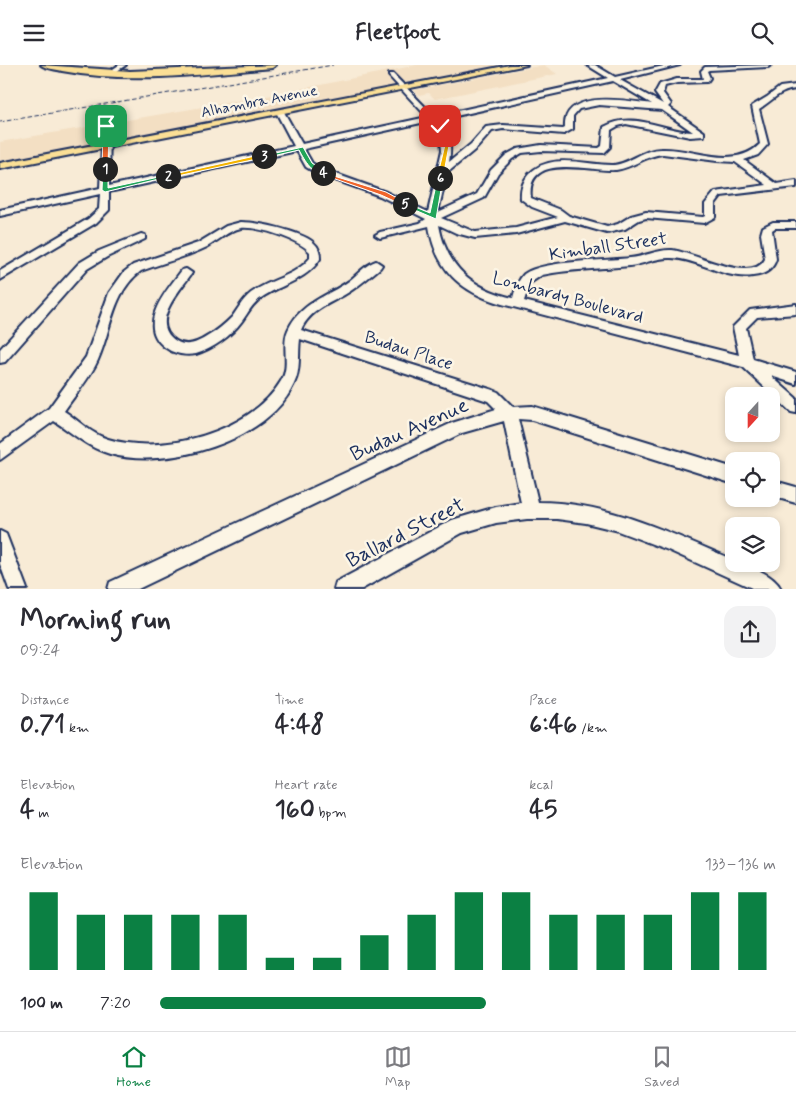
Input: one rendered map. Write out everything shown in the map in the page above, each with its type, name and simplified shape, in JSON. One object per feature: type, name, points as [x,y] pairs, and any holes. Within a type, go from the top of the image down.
[{"type":"main road","points":[[46,65],[109,73],[272,65]]},
{"type":"main road","name":"Alhambra Avenue","points":[[0,166],[524,65]]},
{"type":"street","points":[[109,73],[123,65]]},
{"type":"street","points":[[380,235],[423,226],[434,217],[481,196],[494,172],[509,157],[525,149],[551,148],[601,151],[606,147],[607,129],[622,122],[637,123],[691,135],[701,134],[664,107],[590,65]]},
{"type":"street","points":[[0,213],[677,65]]},
{"type":"street","points":[[664,107],[667,104],[659,93],[662,85],[677,81],[706,81],[707,78],[704,71],[707,69],[740,65],[768,65]]},
{"type":"street","name":"Lombardy Boulevard","points":[[391,75],[444,131],[447,140],[432,211],[438,242],[453,271],[475,290],[746,363],[796,407]]},
{"type":"street","points":[[796,87],[782,89],[770,99],[755,107],[764,144],[760,151],[737,159],[714,159],[664,151],[641,155],[629,163],[615,167],[564,163],[542,167],[535,172],[524,193],[526,199],[542,209],[558,212],[565,218],[607,230],[621,227],[636,218],[646,215],[704,220],[710,217],[710,204],[718,194],[774,185],[796,184]]},
{"type":"street","points":[[441,173],[474,146],[489,129],[502,127],[564,132],[568,129],[568,119],[572,110],[590,103],[664,107]]},
{"type":"street","points":[[280,113],[310,165],[319,171],[384,194],[434,217],[446,227],[475,235],[516,231],[565,218]]},
{"type":"street","points":[[0,277],[99,216],[104,211],[106,126]]},
{"type":"street","points":[[737,159],[774,185]]},
{"type":"street","points":[[0,453],[54,413],[92,359],[113,296],[128,275],[137,268],[202,245],[230,227],[242,225],[271,230],[297,238],[315,251],[315,259],[300,276],[266,289],[255,296],[236,320],[219,335],[198,348],[185,349],[174,347],[163,340],[158,327],[160,312],[186,273]]},
{"type":"street","name":"Kimball Street","points":[[518,303],[524,283],[530,276],[562,269],[644,260],[671,253],[736,272],[752,272],[765,268],[771,261],[771,253],[765,235],[767,229],[774,225],[796,225]]},
{"type":"street","points":[[0,358],[83,265],[141,237]]},
{"type":"street","points":[[54,413],[76,431],[93,441],[111,447],[138,451],[182,448],[225,435],[261,414],[278,397],[288,382],[292,367],[293,333],[309,310],[361,279],[376,265]]},
{"type":"street","points":[[796,309],[754,313],[740,327],[746,363],[796,378]]},
{"type":"street","name":"Budau Place","points":[[293,333],[493,397],[509,412]]},
{"type":"street","points":[[509,412],[531,509]]},
{"type":"street","name":"Budau Avenue","points":[[120,588],[457,428],[492,415],[509,412],[532,413],[725,473]]},
{"type":"street","points":[[780,491],[796,495]]},
{"type":"street","name":"Ballard Street","points":[[343,589],[460,525],[510,511],[531,509],[604,517],[679,545],[772,589]]},
{"type":"street","points":[[0,540],[18,589]]},
{"type":"shaded area","points":[[417,65],[505,65],[0,165],[0,142],[267,96]]},
{"type":"shaded area","points":[[544,65],[557,74],[435,99],[429,93],[419,95],[414,90]]},
{"type":"railway","points":[[0,122],[333,65]]},
{"type":"route","points":[[106,126],[107,141],[104,151],[105,190],[301,148],[310,165],[319,171],[384,194],[434,217],[432,211],[447,145],[444,131],[440,126]]}]
